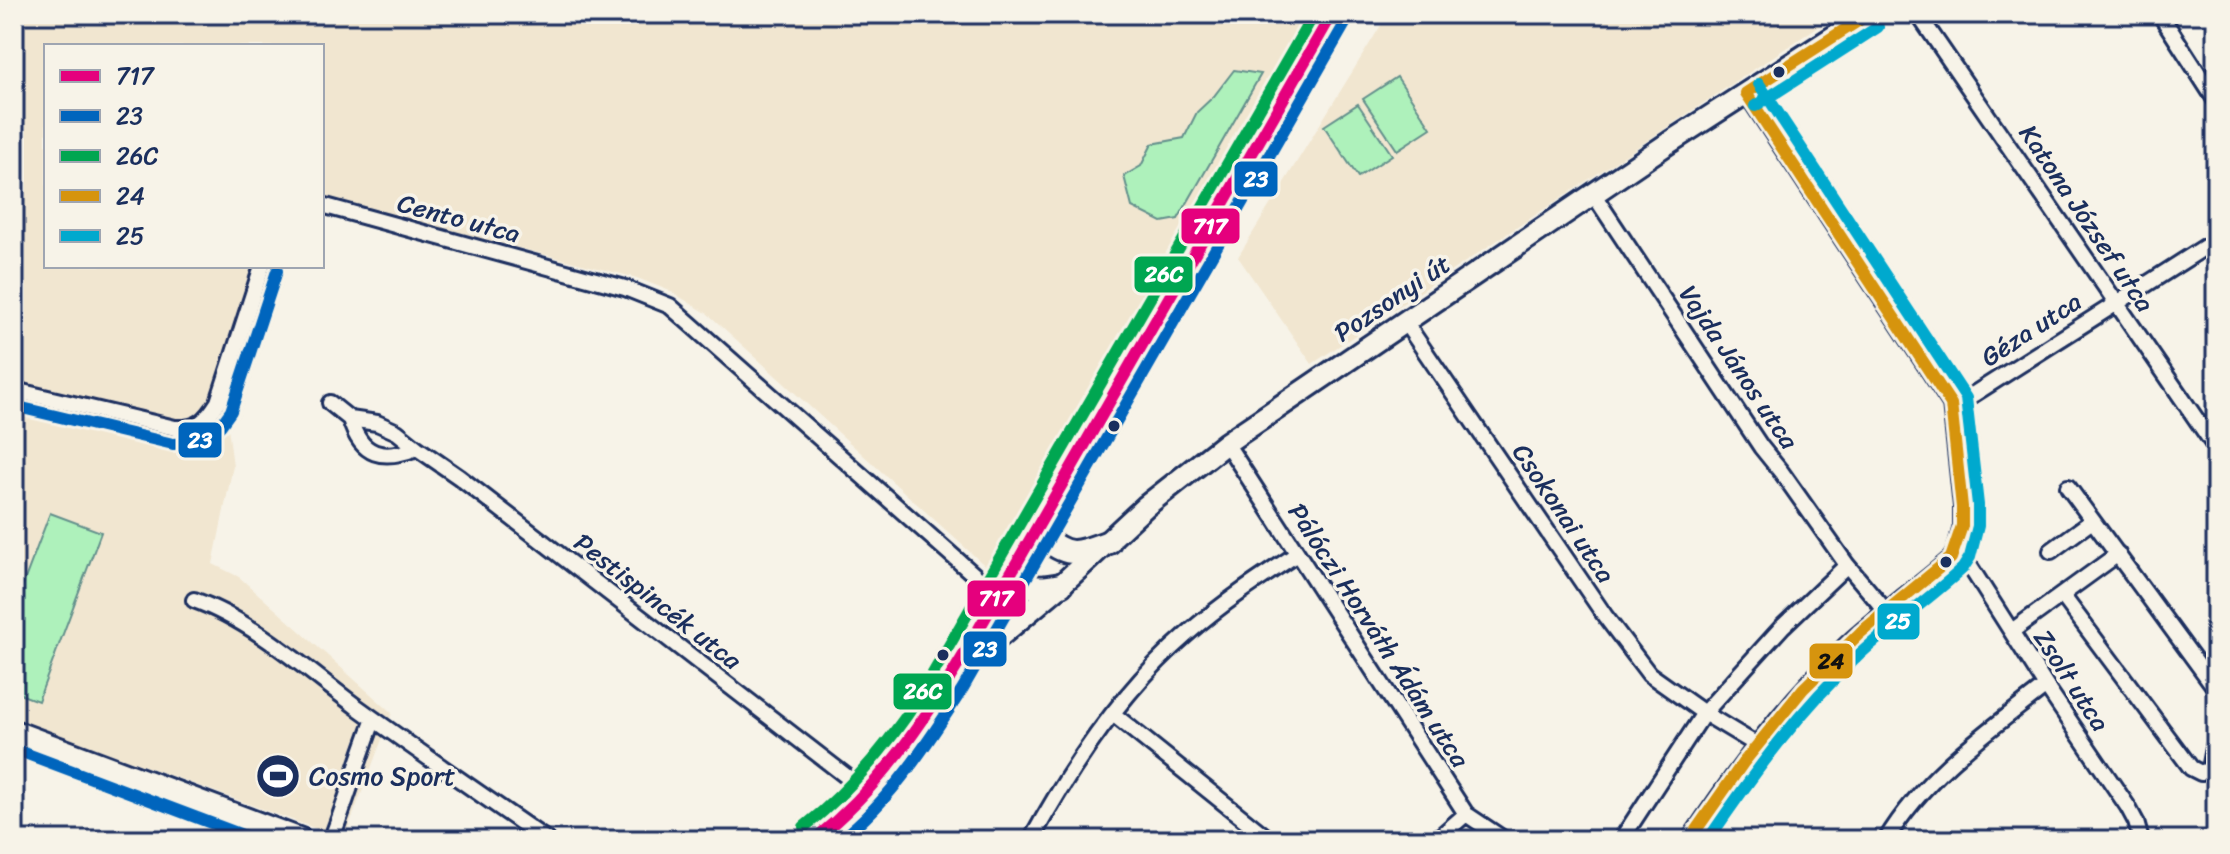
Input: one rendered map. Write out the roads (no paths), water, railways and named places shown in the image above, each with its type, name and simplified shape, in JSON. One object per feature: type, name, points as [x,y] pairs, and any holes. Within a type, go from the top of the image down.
[{"type":"main road","points":[[814,840],[851,810],[907,748],[965,653],[1332,14]]},
{"type":"main road","points":[[1034,532],[1060,551],[1075,553],[1109,542]]},
{"type":"main road","points":[[1013,569],[1026,584],[1038,589],[1061,585]]},
{"type":"main road","points":[[14,732],[301,840]]},
{"type":"street","name":"Pozsonyi út","points":[[965,653],[999,637],[1061,585],[1146,506],[1226,443],[1746,93],[1869,14]]},
{"type":"street","name":"Katona József utca","points":[[1918,14],[2216,448]]},
{"type":"street","points":[[2160,14],[2216,101]]},
{"type":"street","points":[[1689,840],[1757,745],[1820,671],[1885,610],[1944,564],[1955,551],[1962,526],[1951,404],[1746,93]]},
{"type":"street","name":"Vajda János utca","points":[[1594,195],[1738,413],[1847,565]]},
{"type":"street","name":"Cento utca","points":[[324,206],[625,288],[670,306],[998,596]]},
{"type":"street","name":"Géza utca","points":[[1951,404],[1974,394],[2216,240]]},
{"type":"street","points":[[14,390],[175,428],[199,424],[210,415],[218,402],[261,268]]},
{"type":"street","name":"Csokonai utca","points":[[1405,322],[1624,642],[1649,674],[1704,713]]},
{"type":"street","name":"Pestispincék utca","points":[[330,403],[350,419],[377,423],[397,432],[868,793]]},
{"type":"street","name":"Pestispincék utca","points":[[350,419],[354,434],[362,445],[375,453],[389,456],[417,448]]},
{"type":"street","name":"Pálóczi Horváth Ádám utca","points":[[1226,443],[1466,814],[1505,840]]},
{"type":"street","points":[[2068,487],[2216,689]]},
{"type":"street","points":[[2051,551],[2092,521]]},
{"type":"street","name":"Zsolt utca","points":[[1955,551],[1962,554],[2128,807],[2141,840]]},
{"type":"street","points":[[1031,840],[1074,768],[1113,714],[1159,660],[1231,599],[1297,554]]},
{"type":"street","points":[[2012,631],[2118,554]]},
{"type":"street","points":[[1621,840],[1704,713],[1799,610],[1847,565],[1885,610]]},
{"type":"street","points":[[2062,595],[2191,768],[2201,773],[2210,769],[2216,737]]},
{"type":"street","points":[[194,600],[214,607],[251,629],[547,840]]},
{"type":"street","points":[[1886,840],[1911,803],[1951,761],[2046,686]]},
{"type":"street","points":[[1704,713],[1757,745]]},
{"type":"street","points":[[1113,714],[1270,840]]},
{"type":"street","points":[[331,840],[374,719]]},
{"type":"street","points":[[1436,840],[1466,814]]},
{"type":"street","points":[[2141,840],[2151,840]]},
{"type":"place","name":"Cosmo Sport","points":[[278,776]]}]
